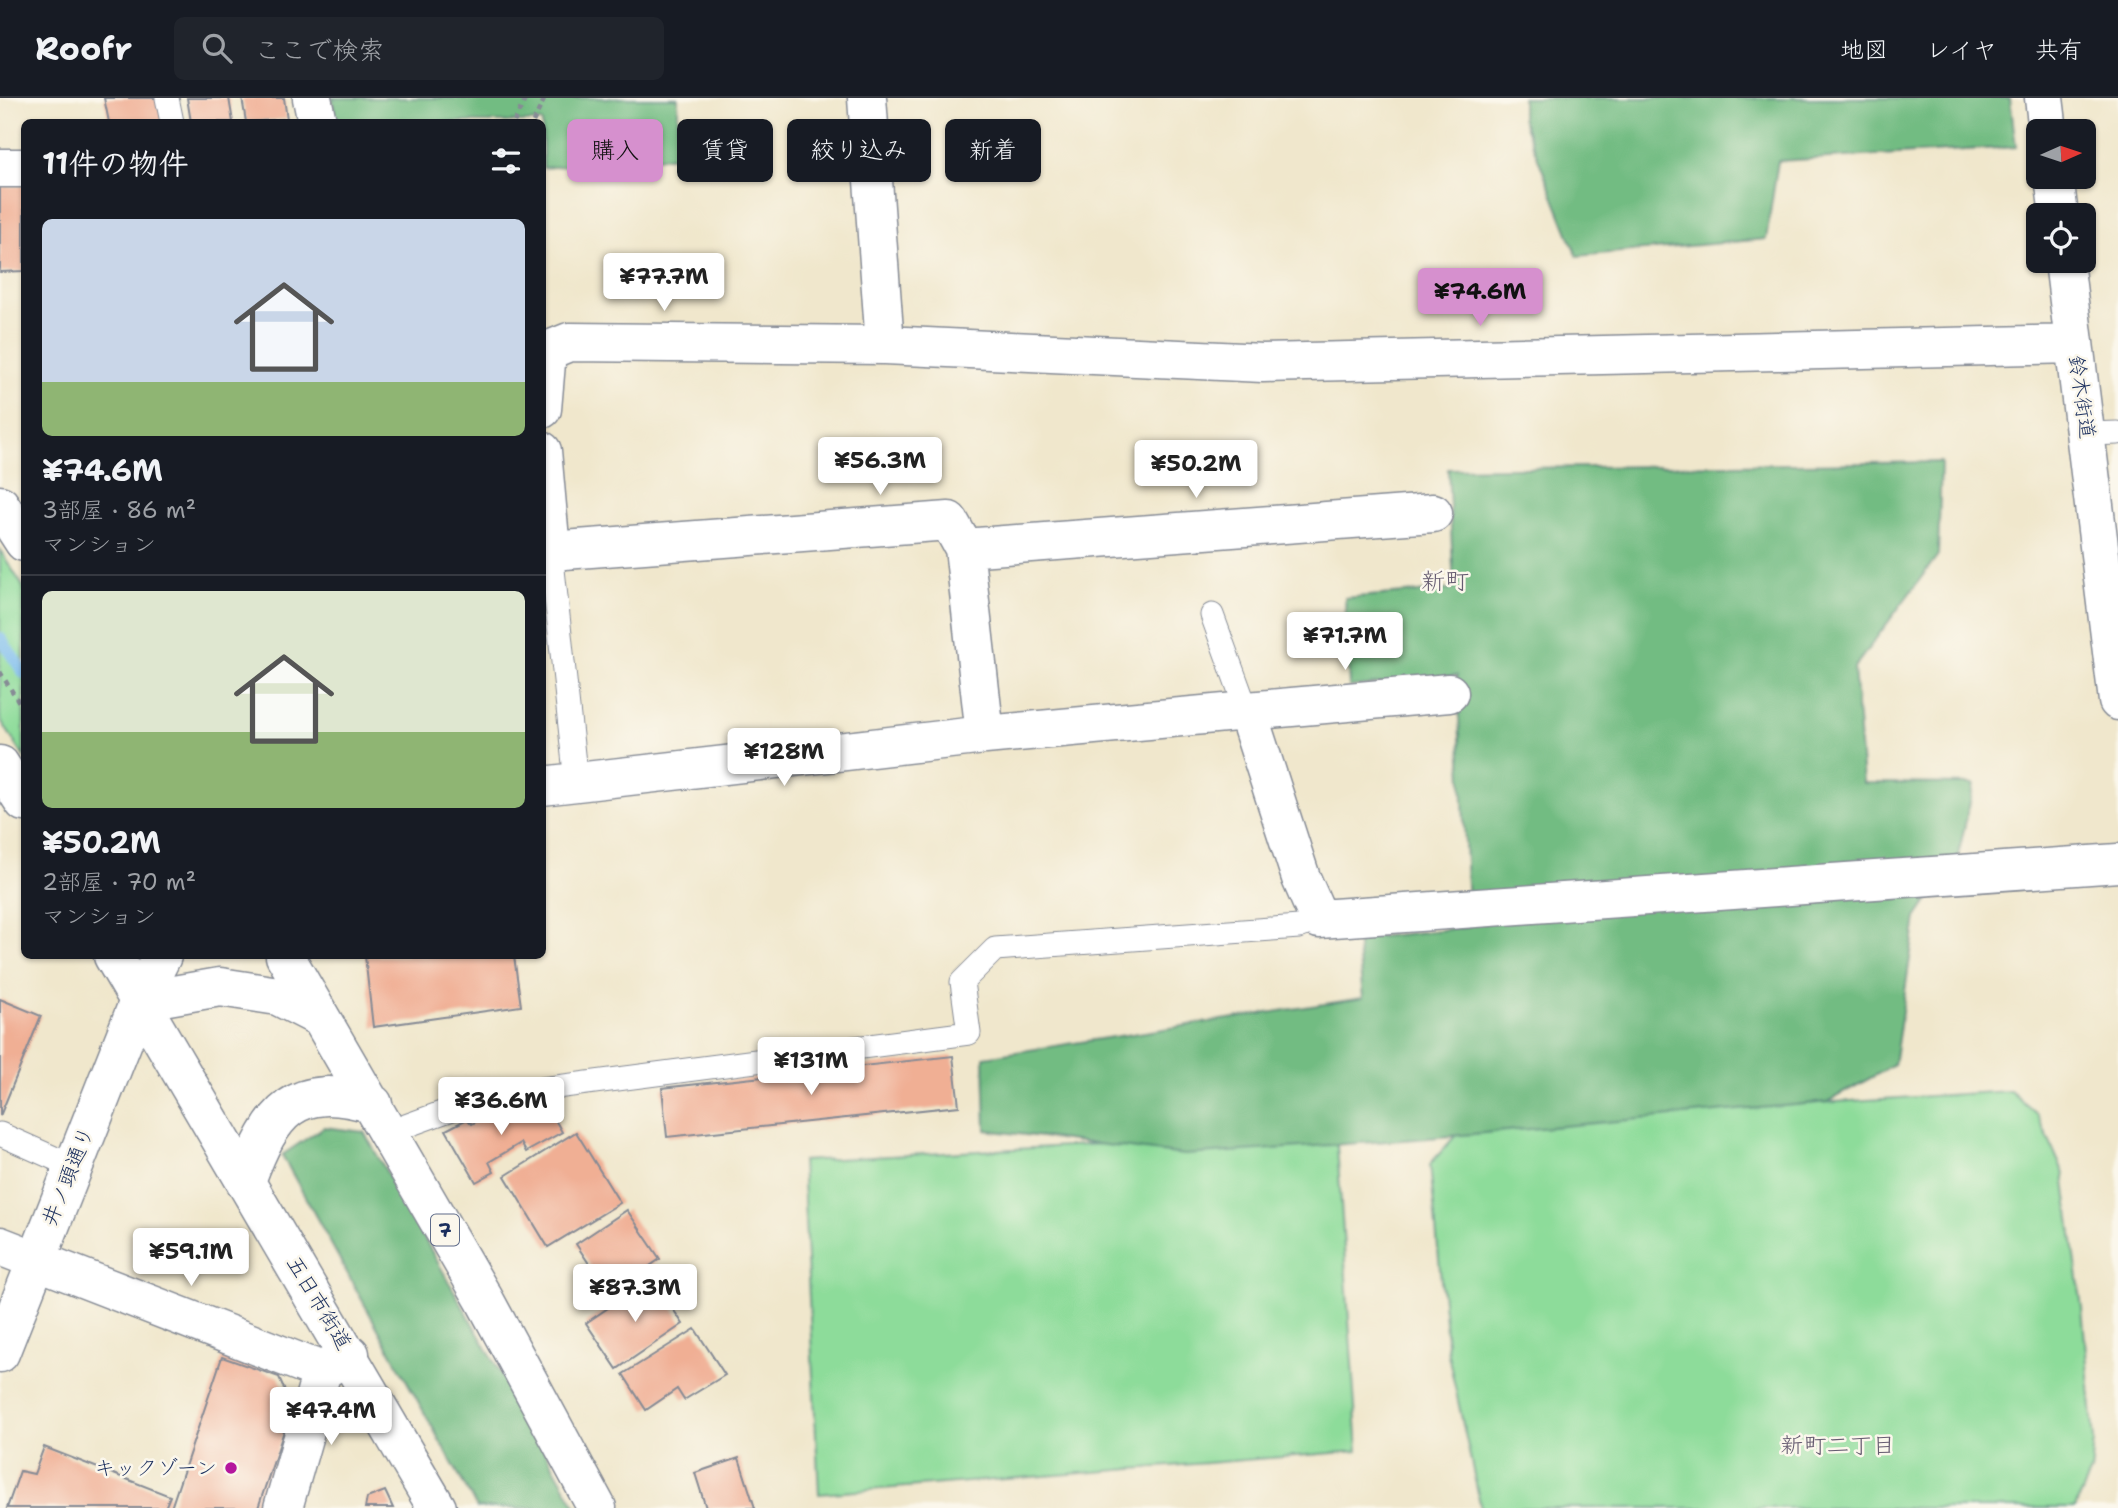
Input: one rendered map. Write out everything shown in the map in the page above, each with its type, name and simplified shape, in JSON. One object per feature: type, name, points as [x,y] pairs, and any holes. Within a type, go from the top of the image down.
[{"type":"street","points":[[312,98],[316,119]]},
{"type":"street","points":[[867,98],[885,345]]},
{"type":"street","points":[[2044,98],[2047,119]]},
{"type":"street","points":[[0,168],[21,168]]},
{"type":"street","name":"鈴木街道","points":[[2065,273],[2074,344],[2103,434],[2118,701]]},
{"type":"street","points":[[546,362],[547,351],[569,342],[885,345],[1263,363],[2074,344]]},
{"type":"street","points":[[546,495],[551,551],[949,521],[964,548],[985,735]]},
{"type":"street","points":[[0,505],[21,537]]},
{"type":"street","points":[[964,548],[1433,513]]},
{"type":"street","points":[[559,784],[985,735],[1449,692]]},
{"type":"street","points":[[1247,711],[1301,877],[1319,919],[2118,863]]},
{"type":"street","points":[[0,765],[21,796]]},
{"type":"street","name":"五日市街道","points":[[115,959],[246,1181],[336,1362],[437,1508]]},
{"type":"street","name":"井ノ頭通り","points":[[0,1353],[139,1001],[160,959]]},
{"type":"street","name":"7","points":[[287,959],[382,1118],[597,1508]]},
{"type":"street","points":[[139,1001],[220,987],[278,996],[321,1018]]},
{"type":"street","points":[[246,1181],[262,1137],[279,1116],[301,1101],[324,1096],[382,1118]]},
{"type":"street","points":[[0,1246],[336,1362],[283,1508]]},
{"type":"lane","points":[[167,98],[171,119]]},
{"type":"lane","points":[[551,551],[559,784]]},
{"type":"lane","points":[[1212,615],[1247,711]]},
{"type":"lane","points":[[382,1118],[488,1096],[969,1033],[962,982],[995,949],[1300,927],[1319,919]]},
{"type":"lane","points":[[0,1135],[72,1166]]},
{"type":"path","points":[[516,119],[526,98]]},
{"type":"path","points":[[534,119],[545,98]]},
{"type":"path","points":[[0,672],[21,705]]},
{"type":"green space","points":[[332,98],[678,98],[677,156],[663,157],[663,119],[567,119],[567,166],[546,168],[546,119],[336,119]]},
{"type":"green space","points":[[1522,98],[2010,98],[2016,147],[1778,161],[1766,239],[1577,256],[1522,118]]},
{"type":"green space","points":[[1941,462],[1938,555],[1854,668],[1863,783],[1974,784],[1958,856],[1916,918],[1894,1065],[1827,1102],[1418,1139],[1185,1155],[986,1130],[984,1057],[1363,998],[1357,939],[1469,927],[1457,675],[1349,687],[1345,598],[1454,589],[1448,469]]},
{"type":"green space","points":[[0,550],[21,583],[21,752],[0,719]]},
{"type":"green space","points":[[2010,1091],[2038,1115],[2064,1174],[2082,1308],[2094,1441],[2091,1472],[2075,1508],[1481,1508],[1448,1354],[1430,1164],[1465,1125]]},
{"type":"green space","points":[[324,1127],[364,1132],[577,1508],[477,1508],[282,1155]]},
{"type":"green space","points":[[1336,1131],[1358,1451],[819,1494],[802,1161]]},
{"type":"building","points":[[104,98],[160,98],[164,119],[108,119]]},
{"type":"building","points":[[187,98],[229,98],[232,119],[190,119]]},
{"type":"building","points":[[242,98],[284,98],[287,119],[246,119]]},
{"type":"building","points":[[21,186],[21,271],[0,272],[0,187]]},
{"type":"building","points":[[365,959],[514,959],[521,1006],[373,1027]]},
{"type":"building","points":[[0,999],[41,1016],[0,1116]]},
{"type":"building","points":[[953,1056],[959,1106],[667,1137],[662,1088]]},
{"type":"building","points":[[545,1102],[562,1132],[526,1152],[521,1143],[489,1162],[494,1172],[476,1182],[446,1130],[467,1119],[472,1124],[489,1114],[491,1119],[506,1111],[512,1120]]},
{"type":"building","points":[[576,1132],[620,1203],[548,1247],[505,1176]]},
{"type":"building","points":[[627,1210],[660,1259],[609,1294],[576,1244]]},
{"type":"building","points":[[652,1278],[683,1324],[617,1369],[586,1323]]},
{"type":"building","points":[[695,1329],[725,1375],[684,1400],[677,1389],[646,1410],[623,1374]]},
{"type":"building","points":[[222,1357],[279,1377],[292,1407],[258,1508],[171,1508]]},
{"type":"building","points":[[44,1447],[170,1496],[165,1508],[7,1508],[20,1471],[34,1474]]},
{"type":"building","points":[[739,1458],[755,1508],[706,1508],[695,1473]]},
{"type":"building","points":[[385,1491],[393,1508],[365,1508],[367,1498]]},
{"type":"waterway","points":[[0,638],[21,669]]},
{"type":"place","name":"キックゾーン","points":[[231,1468]]},
{"type":"district","name":"新町","points":[[1445,581]]},
{"type":"district","name":"新町二丁目","points":[[1838,1445]]}]
